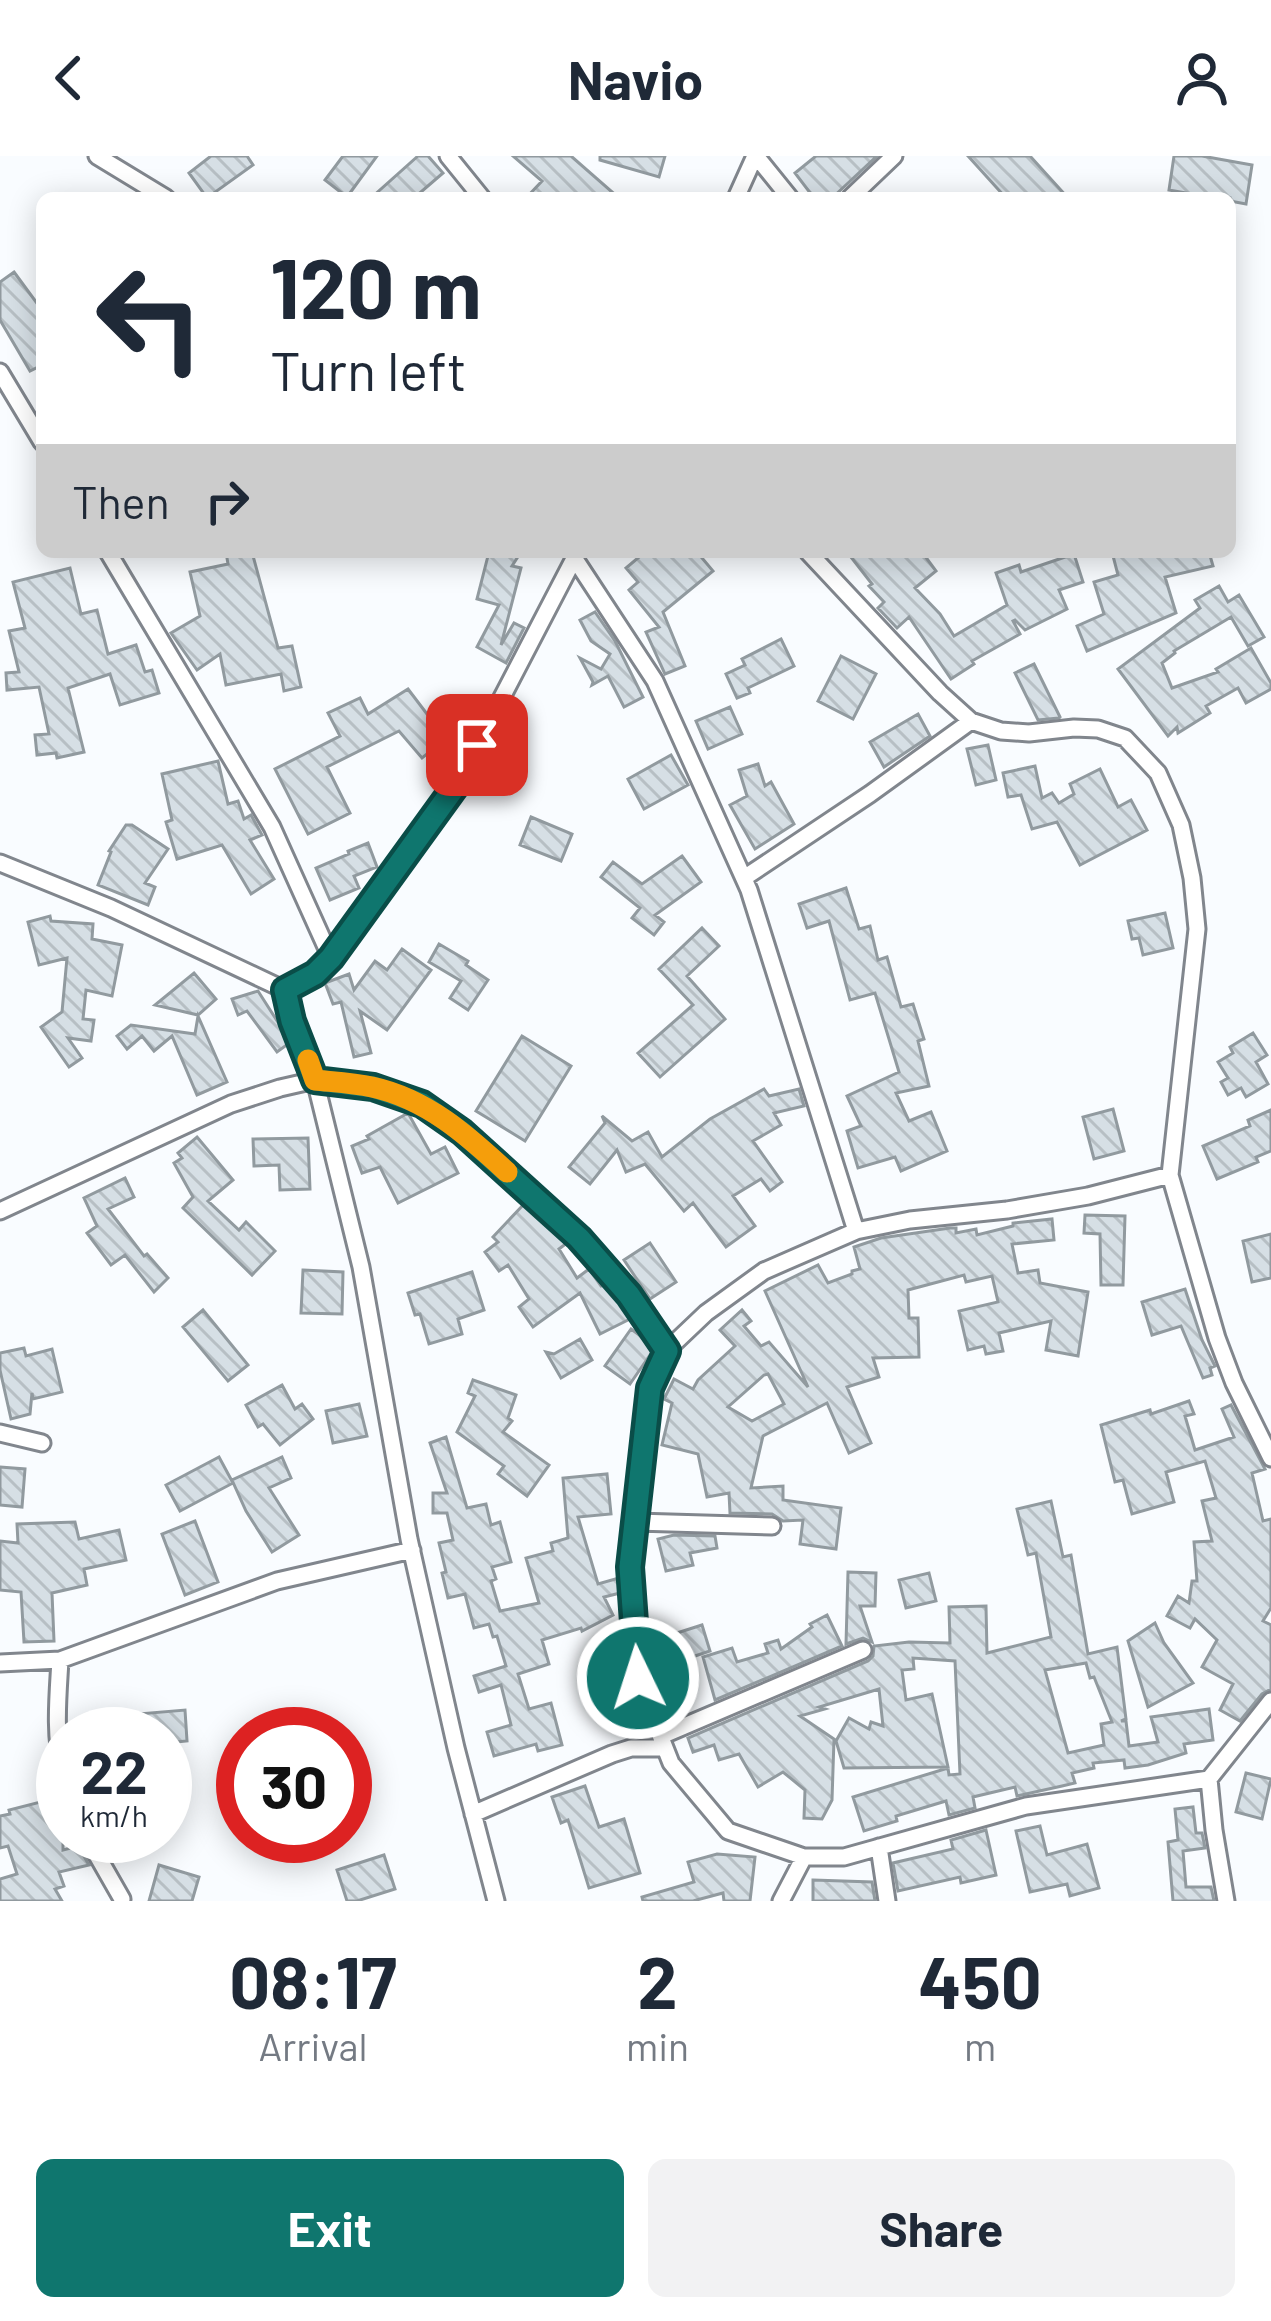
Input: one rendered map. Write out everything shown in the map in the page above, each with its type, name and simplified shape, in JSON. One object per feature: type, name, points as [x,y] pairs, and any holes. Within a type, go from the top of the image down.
[{"type":"street","points":[[97,156],[156,192]]},
{"type":"street","points":[[448,156],[477,192]]},
{"type":"street","points":[[739,192],[755,156],[785,192]]},
{"type":"street","points":[[856,192],[894,156]]},
{"type":"street","points":[[0,372],[36,432]]},
{"type":"street","points":[[112,558],[272,827],[331,958]]},
{"type":"street","points":[[285,990],[315,974],[331,958],[457,784],[575,558]]},
{"type":"street","points":[[577,558],[656,681],[744,878],[856,1231]]},
{"type":"street","points":[[814,558],[971,721],[1029,734],[1098,729],[1125,738],[1158,773],[1181,826],[1197,929],[1170,1175],[1217,1338],[1271,1458]]},
{"type":"street","points":[[744,878],[971,721]]},
{"type":"street","points":[[4,870],[111,908],[285,990]]},
{"type":"street","points":[[285,990],[315,1080],[361,1267],[412,1550],[496,1901]]},
{"type":"street","points":[[0,1211],[231,1104],[315,1080],[373,1087],[422,1104],[462,1132],[579,1238],[629,1295],[667,1351]]},
{"type":"street","points":[[1170,1175],[1088,1196],[856,1231],[764,1271],[706,1313],[667,1351],[650,1388],[630,1567],[638,1678],[671,1763],[728,1832],[804,1857],[844,1856],[1026,1806],[1209,1779],[1271,1701]]},
{"type":"street","points":[[0,1432],[41,1443]]},
{"type":"street","points":[[635,1522],[772,1526]]},
{"type":"street","points":[[0,1663],[60,1660],[277,1581],[412,1550]]},
{"type":"street","points":[[473,1814],[612,1754],[663,1742],[863,1650]]},
{"type":"street","points":[[58,1707],[60,1660]]},
{"type":"street","points":[[1209,1779],[1226,1901]]},
{"type":"street","points":[[879,1847],[887,1901]]},
{"type":"street","points":[[782,1901],[804,1857]]},
{"type":"street","points":[[101,1863],[122,1899]]},
{"type":"building","points":[[211,156],[247,156],[253,165],[215,192],[203,192],[189,173]]},
{"type":"building","points":[[343,156],[377,156],[351,192],[341,192],[325,180]]},
{"type":"building","points":[[418,156],[428,156],[443,173],[421,192],[378,192]]},
{"type":"building","points":[[513,156],[571,156],[612,192],[532,192],[542,181]]},
{"type":"building","points":[[600,156],[665,156],[659,177],[600,160]]},
{"type":"building","points":[[816,156],[877,156],[838,192],[809,192],[795,173]]},
{"type":"building","points":[[968,156],[1030,156],[1063,192],[1001,192]]},
{"type":"building","points":[[1174,156],[1252,165],[1246,204],[1236,202],[1236,192],[1169,190]]},
{"type":"building","points":[[14,272],[36,302],[36,368],[30,371],[0,320],[0,282]]},
{"type":"building","points":[[227,558],[254,558],[278,648],[292,646],[301,687],[284,691],[281,674],[226,685],[220,654],[197,670],[171,633],[200,616],[190,572],[228,564]]},
{"type":"building","points":[[487,558],[517,558],[512,566],[521,568],[501,645],[514,623],[524,628],[506,663],[477,647],[499,605],[477,599]]},
{"type":"building","points":[[638,558],[702,558],[713,571],[663,612],[685,666],[665,674],[646,632],[659,627],[629,590],[638,582],[626,568]]},
{"type":"building","points":[[852,558],[926,558],[936,571],[915,588],[954,636],[1007,605],[996,573],[1019,565],[1021,572],[1075,558],[1083,582],[1059,590],[1067,609],[1025,630],[1013,621],[1020,634],[972,661],[951,679],[909,617],[897,628],[878,608],[884,602],[869,586],[872,584]]},
{"type":"building","points":[[1114,558],[1211,558],[1213,566],[1165,577],[1176,613],[1087,651],[1077,626],[1104,614],[1094,582],[1118,575]]},
{"type":"building","points":[[70,568],[81,614],[97,610],[108,654],[136,645],[145,672],[152,670],[159,693],[120,705],[110,674],[68,688],[84,752],[57,758],[56,753],[37,755],[35,735],[49,734],[39,687],[7,690],[6,673],[19,672],[9,631],[25,628],[13,582]]},
{"type":"building","points":[[1219,586],[1228,602],[1239,595],[1264,637],[1248,646],[1231,617],[1162,663],[1172,688],[1218,672],[1216,669],[1251,648],[1271,689],[1246,703],[1238,688],[1206,706],[1210,713],[1168,736],[1118,669],[1200,608],[1195,600]]},
{"type":"building","points":[[595,612],[643,697],[624,707],[608,676],[592,685],[580,658],[601,669],[610,654],[591,641],[580,620]]},
{"type":"building","points":[[781,639],[794,666],[737,698],[726,674],[745,665],[742,659]]},
{"type":"building","points":[[841,656],[876,674],[853,719],[818,701]]},
{"type":"building","points":[[1034,664],[1059,718],[1038,720],[1015,673]]},
{"type":"building","points":[[408,689],[446,739],[422,758],[399,731],[327,767],[350,813],[308,834],[275,769],[340,736],[328,713],[360,698],[368,714]]},
{"type":"building","points":[[730,707],[742,734],[708,749],[696,721]]},
{"type":"building","points":[[918,714],[930,736],[884,767],[870,742]]},
{"type":"building","points":[[988,745],[996,780],[976,785],[967,749]]},
{"type":"building","points":[[671,755],[688,785],[644,809],[628,779]]},
{"type":"building","points":[[218,761],[228,804],[238,801],[244,819],[251,815],[262,835],[250,840],[274,879],[251,894],[222,845],[177,859],[166,822],[172,820],[162,774]]},
{"type":"building","points":[[758,764],[765,786],[771,782],[794,824],[755,849],[730,805],[747,796],[739,770]]},
{"type":"building","points":[[1035,766],[1042,798],[1052,793],[1059,803],[1074,794],[1070,784],[1100,769],[1118,807],[1131,800],[1147,830],[1080,865],[1057,822],[1032,829],[1021,795],[1008,797],[1003,773]]},
{"type":"building","points":[[531,817],[572,834],[561,861],[520,845]]},
{"type":"building","points":[[126,825],[168,849],[145,883],[155,887],[148,905],[98,885],[109,851]]},
{"type":"building","points":[[368,843],[377,867],[354,876],[359,888],[330,900],[316,868]]},
{"type":"building","points":[[682,856],[701,882],[655,915],[664,922],[654,935],[632,918],[640,908],[601,877],[613,862],[642,884]]},
{"type":"building","points":[[846,888],[859,929],[870,926],[878,960],[887,957],[901,1007],[913,1004],[924,1039],[918,1041],[929,1086],[896,1093],[909,1121],[931,1112],[947,1151],[901,1171],[895,1157],[858,1168],[847,1131],[861,1126],[847,1096],[899,1072],[875,993],[850,1000],[829,921],[807,928],[799,904]]},
{"type":"building","points":[[1165,913],[1173,948],[1143,955],[1139,938],[1132,939],[1128,921]]},
{"type":"building","points":[[50,916],[51,921],[93,924],[92,939],[122,945],[112,996],[86,990],[83,1019],[94,1020],[91,1041],[68,1038],[82,1058],[69,1067],[41,1027],[62,1012],[67,958],[39,965],[28,922]]},
{"type":"building","points":[[702,928],[719,946],[687,976],[725,1019],[660,1077],[638,1053],[693,1005],[659,969]]},
{"type":"building","points":[[439,944],[488,980],[468,1010],[450,998],[461,981],[429,962]]},
{"type":"building","points":[[402,949],[431,970],[387,1030],[360,1011],[371,1053],[354,1057],[341,1002],[333,1004],[325,983],[349,974],[354,990],[375,961],[387,970]]},
{"type":"building","points":[[194,973],[216,999],[198,1015],[155,1005]]},
{"type":"building","points":[[258,991],[288,1044],[277,1052],[247,1011],[238,1015],[232,999]]},
{"type":"building","points":[[198,1016],[227,1082],[197,1095],[172,1036],[154,1051],[142,1036],[127,1049],[117,1036],[131,1025],[195,1034]]},
{"type":"building","points":[[1253,1033],[1267,1055],[1256,1062],[1268,1084],[1246,1097],[1241,1088],[1228,1095],[1221,1082],[1228,1078],[1218,1062],[1233,1053],[1230,1047]]},
{"type":"building","points":[[522,1036],[571,1066],[525,1141],[476,1111]]},
{"type":"building","points":[[764,1089],[769,1096],[799,1089],[804,1106],[774,1113],[781,1125],[753,1141],[782,1182],[770,1191],[761,1179],[733,1196],[755,1226],[726,1247],[693,1203],[684,1211],[645,1164],[626,1172],[617,1150],[590,1184],[569,1167],[605,1123],[602,1116],[632,1141],[648,1132],[662,1157],[710,1119]]},
{"type":"building","points":[[1113,1109],[1124,1151],[1094,1159],[1083,1117]]},
{"type":"building","points":[[1271,1110],[1271,1151],[1256,1157],[1258,1162],[1217,1179],[1203,1146],[1250,1126],[1248,1120]]},
{"type":"building","points":[[408,1113],[431,1154],[445,1147],[458,1173],[398,1203],[380,1167],[362,1173],[352,1146]]},
{"type":"building","points":[[197,1137],[233,1180],[208,1201],[239,1230],[246,1222],[275,1251],[252,1275],[183,1208],[193,1197],[174,1163],[182,1158],[178,1153]]},
{"type":"building","points":[[308,1138],[310,1189],[280,1190],[279,1165],[254,1166],[253,1139]]},
{"type":"building","points":[[125,1178],[134,1197],[108,1209],[144,1256],[168,1278],[154,1292],[125,1255],[111,1265],[87,1233],[97,1226],[84,1198]]},
{"type":"building","points":[[524,1204],[567,1243],[559,1249],[577,1278],[589,1269],[630,1319],[600,1334],[580,1293],[533,1327],[519,1307],[529,1299],[508,1265],[499,1271],[485,1252],[498,1242],[493,1237]]},
{"type":"building","points":[[1085,1215],[1125,1216],[1123,1285],[1101,1285],[1100,1234],[1084,1233]]},
{"type":"building","points":[[1052,1219],[1054,1240],[1012,1244],[1018,1273],[1038,1270],[1040,1283],[1088,1292],[1078,1356],[1046,1350],[1051,1321],[999,1333],[1003,1351],[986,1354],[984,1346],[968,1350],[959,1311],[998,1302],[992,1276],[966,1282],[964,1275],[908,1290],[909,1318],[918,1318],[919,1357],[873,1358],[879,1377],[847,1387],[871,1443],[849,1453],[827,1403],[763,1436],[751,1488],[783,1486],[783,1500],[841,1508],[836,1549],[800,1544],[803,1520],[730,1513],[729,1493],[707,1497],[698,1454],[662,1445],[672,1403],[664,1399],[674,1379],[693,1389],[735,1346],[720,1330],[742,1310],[751,1321],[744,1326],[761,1346],[769,1342],[808,1387],[765,1291],[818,1265],[828,1283],[852,1274],[860,1269],[854,1247],[881,1238],[950,1228],[956,1228],[956,1233],[976,1229],[977,1235],[1013,1223]],"holes":[[[768,1374],[784,1404],[752,1421],[728,1407]]]},
{"type":"building","points":[[1271,1234],[1271,1278],[1252,1282],[1243,1241]]},
{"type":"building","points":[[650,1243],[676,1282],[650,1299],[624,1260]]},
{"type":"building","points":[[303,1270],[343,1272],[342,1314],[301,1313]]},
{"type":"building","points":[[472,1272],[484,1310],[458,1319],[462,1334],[429,1344],[408,1293]]},
{"type":"building","points":[[1185,1289],[1215,1366],[1210,1368],[1212,1375],[1203,1378],[1181,1326],[1152,1335],[1142,1302]]},
{"type":"building","points":[[203,1310],[248,1365],[228,1381],[183,1327]]},
{"type":"building","points":[[631,1329],[652,1352],[630,1384],[605,1366]]},
{"type":"building","points":[[580,1339],[592,1360],[561,1378],[546,1352],[554,1354]]},
{"type":"building","points":[[24,1348],[26,1356],[52,1349],[62,1392],[33,1399],[32,1393],[30,1414],[11,1419],[0,1353]]},
{"type":"building","points":[[473,1380],[516,1395],[508,1418],[512,1421],[503,1432],[549,1465],[527,1496],[498,1474],[504,1466],[457,1432],[475,1396],[468,1393]]},
{"type":"building","points":[[282,1385],[295,1409],[302,1404],[313,1419],[280,1445],[263,1424],[258,1427],[246,1405]]},
{"type":"building","points":[[1189,1401],[1194,1414],[1185,1416],[1195,1450],[1234,1437],[1222,1409],[1231,1405],[1265,1469],[1252,1473],[1263,1521],[1271,1519],[1271,1608],[1263,1621],[1271,1625],[1271,1689],[1240,1721],[1220,1710],[1233,1684],[1202,1667],[1217,1640],[1195,1619],[1190,1628],[1167,1616],[1178,1596],[1189,1603],[1192,1581],[1197,1581],[1194,1542],[1212,1541],[1202,1501],[1216,1498],[1205,1461],[1166,1472],[1174,1502],[1132,1514],[1123,1480],[1115,1482],[1101,1425]]},
{"type":"building","points":[[359,1404],[367,1436],[333,1443],[326,1411]]},
{"type":"building","points":[[446,1437],[467,1508],[486,1504],[491,1525],[500,1522],[511,1562],[492,1567],[500,1611],[539,1603],[526,1558],[553,1551],[551,1543],[568,1538],[563,1478],[607,1474],[611,1514],[578,1517],[598,1584],[619,1578],[620,1593],[604,1597],[613,1615],[582,1631],[542,1640],[549,1664],[518,1674],[529,1709],[551,1703],[562,1745],[538,1751],[536,1744],[494,1756],[487,1732],[511,1725],[501,1685],[479,1692],[474,1676],[506,1666],[489,1624],[474,1628],[465,1594],[448,1598],[439,1543],[453,1540],[447,1513],[433,1513],[433,1493],[447,1493],[430,1443]]},
{"type":"building","points":[[219,1457],[233,1483],[180,1511],[166,1485]]},
{"type":"building","points":[[282,1457],[291,1478],[269,1488],[299,1535],[272,1552],[232,1480]]},
{"type":"building","points":[[0,1467],[25,1469],[22,1507],[0,1505]]},
{"type":"building","points":[[1051,1501],[1063,1557],[1071,1555],[1088,1654],[1117,1647],[1126,1719],[1121,1721],[1126,1721],[1129,1746],[1158,1742],[1151,1717],[1209,1709],[1213,1740],[1184,1744],[1186,1753],[1148,1765],[1125,1768],[1124,1760],[1093,1763],[1094,1768],[1072,1773],[1075,1783],[1017,1796],[1015,1787],[973,1797],[975,1808],[949,1815],[946,1801],[864,1831],[853,1797],[948,1768],[949,1775],[960,1774],[955,1661],[913,1658],[914,1669],[902,1670],[906,1700],[932,1694],[948,1767],[844,1768],[836,1741],[849,1718],[869,1729],[871,1722],[883,1726],[879,1689],[800,1716],[834,1739],[832,1800],[822,1819],[804,1818],[805,1790],[783,1772],[758,1787],[739,1754],[719,1760],[714,1745],[693,1752],[688,1738],[868,1661],[874,1646],[950,1643],[949,1607],[986,1606],[987,1653],[1051,1637],[1036,1553],[1028,1555],[1017,1509]],"holes":[[[1086,1663],[1090,1678],[1094,1677],[1112,1722],[1101,1724],[1104,1745],[1068,1753],[1045,1670]]]},
{"type":"building","points":[[195,1521],[218,1582],[185,1595],[162,1534]]},
{"type":"building","points":[[75,1522],[79,1539],[119,1530],[126,1560],[84,1569],[87,1585],[52,1593],[54,1641],[24,1642],[21,1592],[0,1590],[0,1541],[18,1543],[17,1524]]},
{"type":"building","points":[[715,1536],[717,1548],[690,1553],[693,1565],[666,1571],[658,1539]]},
{"type":"building","points":[[848,1572],[876,1573],[875,1606],[860,1606],[872,1642],[863,1638],[846,1644]]},
{"type":"building","points":[[929,1573],[936,1601],[906,1608],[899,1580]]},
{"type":"building","points":[[827,1615],[842,1646],[715,1700],[703,1657],[732,1648],[737,1662],[768,1653],[765,1644],[778,1640],[781,1649]]},
{"type":"building","points":[[1155,1623],[1193,1683],[1148,1707],[1128,1641]]},
{"type":"building","points":[[702,1625],[710,1651],[668,1665],[677,1685],[659,1692],[650,1672],[666,1665],[658,1639]]},
{"type":"building","points":[[1246,1773],[1271,1779],[1262,1819],[1236,1812]]},
{"type":"building","points":[[585,1786],[599,1827],[624,1819],[640,1873],[589,1888],[568,1820],[561,1823],[552,1797]]},
{"type":"building","points":[[36,1803],[36,1863],[88,1863],[59,1872],[64,1886],[55,1889],[62,1901],[0,1901],[0,1879],[17,1874],[8,1846],[0,1848],[0,1816],[10,1814],[9,1810]]},
{"type":"building","points":[[1193,1807],[1196,1833],[1202,1833],[1205,1848],[1183,1851],[1186,1887],[1211,1887],[1214,1901],[1173,1901],[1168,1842],[1178,1840],[1175,1809]]},
{"type":"building","points":[[1040,1826],[1047,1855],[1087,1844],[1099,1888],[1070,1896],[1067,1884],[1030,1892],[1016,1831]]},
{"type":"building","points":[[986,1830],[996,1875],[961,1883],[960,1877],[898,1891],[893,1863],[953,1849],[951,1840]]},
{"type":"building","points":[[717,1854],[755,1857],[750,1901],[724,1901],[723,1893],[693,1901],[643,1901],[642,1897],[694,1882],[688,1862]]},
{"type":"building","points":[[384,1855],[395,1889],[347,1901],[337,1870],[372,1863]]},
{"type":"building","points":[[159,1865],[199,1877],[192,1901],[149,1901]]},
{"type":"building","points":[[813,1880],[872,1882],[875,1901],[813,1901]]},
{"type":"slow traffic","points":[[308,1060],[315,1080],[373,1087],[422,1104],[507,1172]]},
{"type":"route","points":[[477,745],[457,784],[331,958],[315,974],[285,990],[315,1080],[373,1087],[422,1104],[462,1132],[579,1238],[629,1295],[667,1351],[650,1388],[630,1567],[638,1678]]}]
